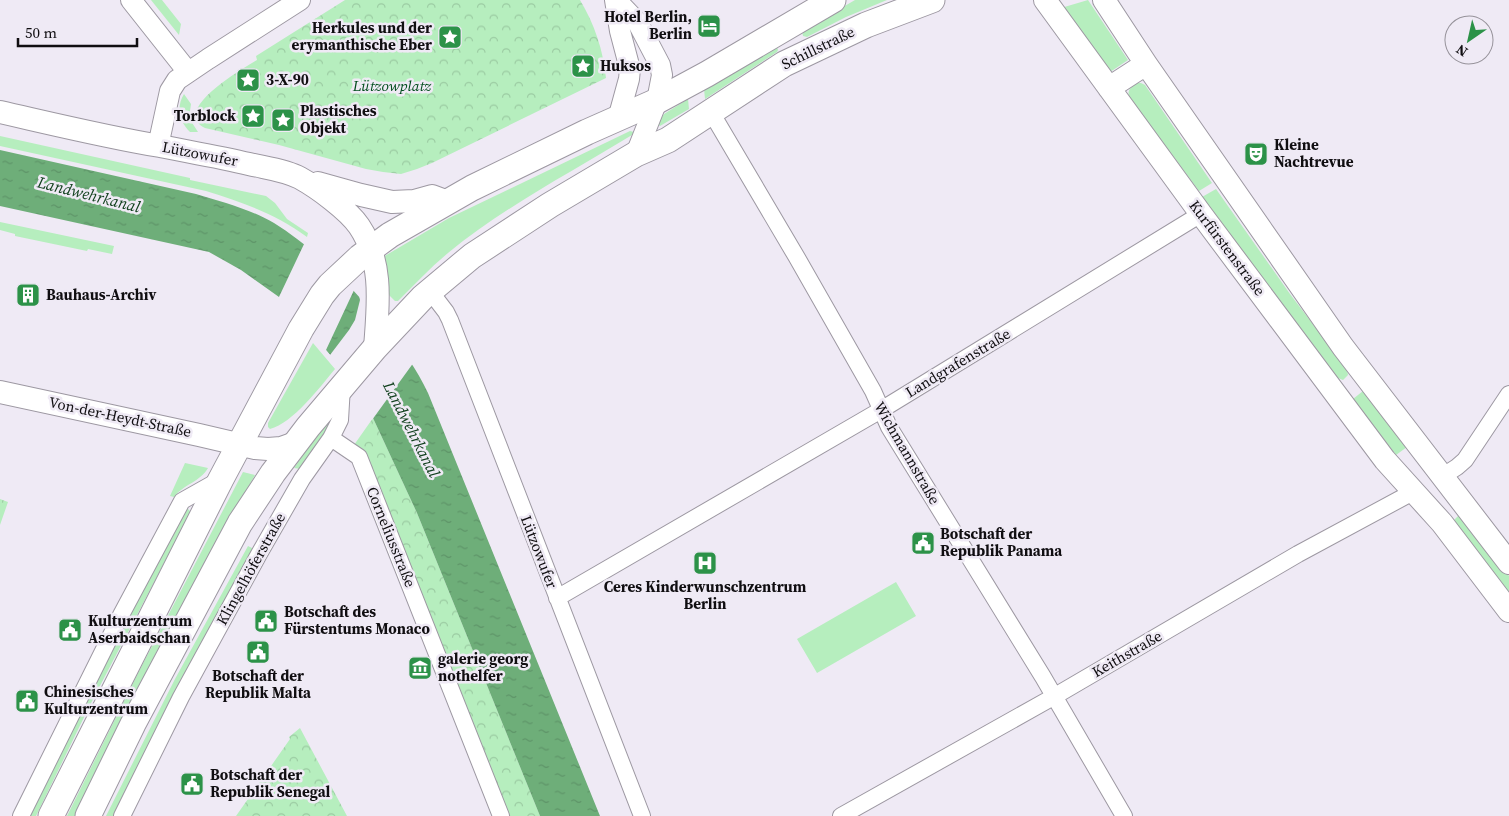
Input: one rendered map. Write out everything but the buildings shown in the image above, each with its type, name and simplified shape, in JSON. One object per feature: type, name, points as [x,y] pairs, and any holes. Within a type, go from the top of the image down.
[{"type":"main road","name":"Schillstraße","points":[[657,101],[708,74],[833,0]]},
{"type":"main road","name":"Schillstraße","points":[[711,112],[784,64],[866,25],[932,0]]},
{"type":"main road","name":"Kurfürstenstraße","points":[[1045,0],[1201,214],[1385,460],[1442,523],[1509,611]]},
{"type":"main road","points":[[1104,0],[1146,64],[1343,348],[1509,563]]},
{"type":"main road","points":[[1109,88],[1146,64]]},
{"type":"main road","points":[[51,816],[221,479],[301,329],[322,295],[344,271],[390,235],[504,172],[657,101]]},
{"type":"main road","name":"Lützowufer","points":[[0,112],[275,170],[300,178],[335,202],[353,218],[370,249],[377,272],[378,306],[375,348]]},
{"type":"main road","points":[[343,385],[375,348],[430,291],[472,256],[550,204],[636,154],[668,140],[711,112]]},
{"type":"main road","points":[[300,178],[392,202],[414,201],[432,196],[448,202]]},
{"type":"main road","name":"Klingelhöferstraße","points":[[88,816],[138,715],[240,523],[296,443],[343,385]]},
{"type":"main road","name":"Von-der-Heydt-Straße","points":[[0,392],[199,434],[240,445]]},
{"type":"main road","points":[[240,445],[268,449],[281,448],[296,443]]},
{"type":"main road","points":[[1413,492],[1443,476]]},
{"type":"street","points":[[131,0],[188,72]]},
{"type":"street","points":[[158,146],[170,91],[177,80],[300,0]]},
{"type":"street","points":[[616,0],[638,23],[659,61],[662,75],[657,101],[636,154]]},
{"type":"street","points":[[616,0],[620,31],[630,69],[618,119]]},
{"type":"street","name":"Wichmannstraße","points":[[711,112],[796,256],[872,391],[889,427],[1055,696],[1124,816]]},
{"type":"street","name":"Landgrafenstraße","points":[[557,598],[881,410],[1201,214]]},
{"type":"street","name":"Lützowufer","points":[[430,291],[446,312],[642,816]]},
{"type":"street","name":"Klingelhöferstraße","points":[[122,816],[174,711],[254,562],[302,479],[331,438],[340,420],[343,385]]},
{"type":"street","points":[[1443,476],[1457,468],[1465,460],[1509,394]]},
{"type":"street","name":"Corneliusstraße","points":[[331,438],[359,457],[501,816]]},
{"type":"street","points":[[22,816],[121,615],[182,501],[221,479]]},
{"type":"street","name":"Keithstraße","points":[[841,816],[1055,696],[1298,554],[1413,492]]},
{"type":"green space","points":[[151,0],[162,0],[181,24],[179,35]]},
{"type":"green space","name":"Lützowplatz","points":[[345,0],[580,0],[598,38],[606,78],[432,163],[401,174],[366,169],[279,145],[205,128],[197,120],[197,111],[213,90],[238,71],[257,60],[256,56]]},
{"type":"green space","points":[[855,0],[887,0],[846,17],[807,37],[803,36],[802,31]]},
{"type":"green space","points":[[1088,0],[1128,60],[1110,72],[1061,8]]},
{"type":"green space","points":[[777,47],[777,52],[705,99],[704,89]]},
{"type":"green space","points":[[1136,83],[1145,85],[1212,183],[1199,191],[1130,98],[1129,91]]},
{"type":"green space","points":[[184,94],[191,104],[189,118],[198,132],[190,132],[181,119],[179,109]]},
{"type":"green space","points":[[688,99],[689,109],[660,126],[657,124],[664,114]]},
{"type":"green space","points":[[630,131],[634,132],[632,135],[514,205],[469,236],[448,253],[398,301],[395,301],[385,291],[383,257],[449,218]]},
{"type":"green space","points":[[0,136],[266,196],[275,203],[287,219],[308,233],[307,237],[271,215],[219,195],[0,146]]},
{"type":"green space","points":[[1216,189],[1290,294],[1347,369],[1348,375],[1343,380],[1338,378],[1202,197]]},
{"type":"green space","points":[[0,222],[114,246],[112,254],[88,249],[87,251],[15,236],[15,234],[0,230]]},
{"type":"green space","points":[[313,343],[335,369],[297,412],[288,420],[270,429],[268,423]]},
{"type":"green space","points":[[1363,391],[1407,447],[1396,455],[1353,399]]},
{"type":"green space","points":[[373,418],[417,513],[540,816],[506,816],[354,445]]},
{"type":"green space","points":[[329,422],[332,424],[301,469],[294,468],[317,435]]},
{"type":"green space","points":[[185,463],[208,468],[201,477],[182,489],[174,497],[170,496]]},
{"type":"green space","points":[[243,472],[255,475],[158,649],[75,816],[67,816],[138,673]]},
{"type":"green space","points":[[0,499],[8,502],[0,525]]},
{"type":"green space","points":[[183,508],[190,511],[189,515],[90,705],[36,816],[27,816]]},
{"type":"green space","points":[[1461,513],[1509,576],[1509,599],[1450,524]]},
{"type":"green space","points":[[248,546],[254,549],[114,816],[106,816],[175,679]]},
{"type":"green space","points":[[896,582],[916,616],[817,673],[797,639]]},
{"type":"green space","points":[[300,728],[347,816],[236,816],[290,739],[289,737]]},
{"type":"water","name":"Landwehrkanal","points":[[0,150],[196,194],[236,206],[274,223],[305,245],[320,257],[360,298],[402,351],[428,393],[600,816],[540,816],[417,513],[373,418],[332,357],[279,297],[241,270],[209,252],[0,206]]},
{"type":"pier","points":[[305,242],[326,259],[355,288],[326,350],[330,355],[355,320],[360,300],[358,291],[382,319],[414,362],[372,420],[330,359],[278,299]]},
{"type":"place","name":"Hotel Berlin, Berlin","points":[[709,26]]},
{"type":"place","name":"Herkules und der erymanthische Eber","points":[[450,37]]},
{"type":"place","name":"Huksos","points":[[583,66]]},
{"type":"place","name":"3-X-90","points":[[248,80]]},
{"type":"place","name":"Torblock","points":[[253,116]]},
{"type":"place","name":"Plastisches Objekt","points":[[283,120]]},
{"type":"place","name":"Kleine Nachtrevue","points":[[1256,154]]},
{"type":"place","name":"Bauhaus-Archiv","points":[[28,295]]},
{"type":"place","name":"Botschaft der Republik Panama","points":[[923,543]]},
{"type":"place","name":"Ceres Kinderwunschzentrum Berlin","points":[[705,563]]},
{"type":"place","name":"Botschaft des Fürstentums Monaco","points":[[266,621]]},
{"type":"place","name":"Kulturzentrum Aserbaidschan","points":[[70,630]]},
{"type":"place","name":"Botschaft der Republik Malta","points":[[258,652]]},
{"type":"place","name":"galerie georg nothelfer","points":[[420,668]]},
{"type":"place","name":"Chinesisches Kulturzentrum","points":[[27,701]]},
{"type":"place","name":"Botschaft der Republik Senegal","points":[[192,784]]}]
